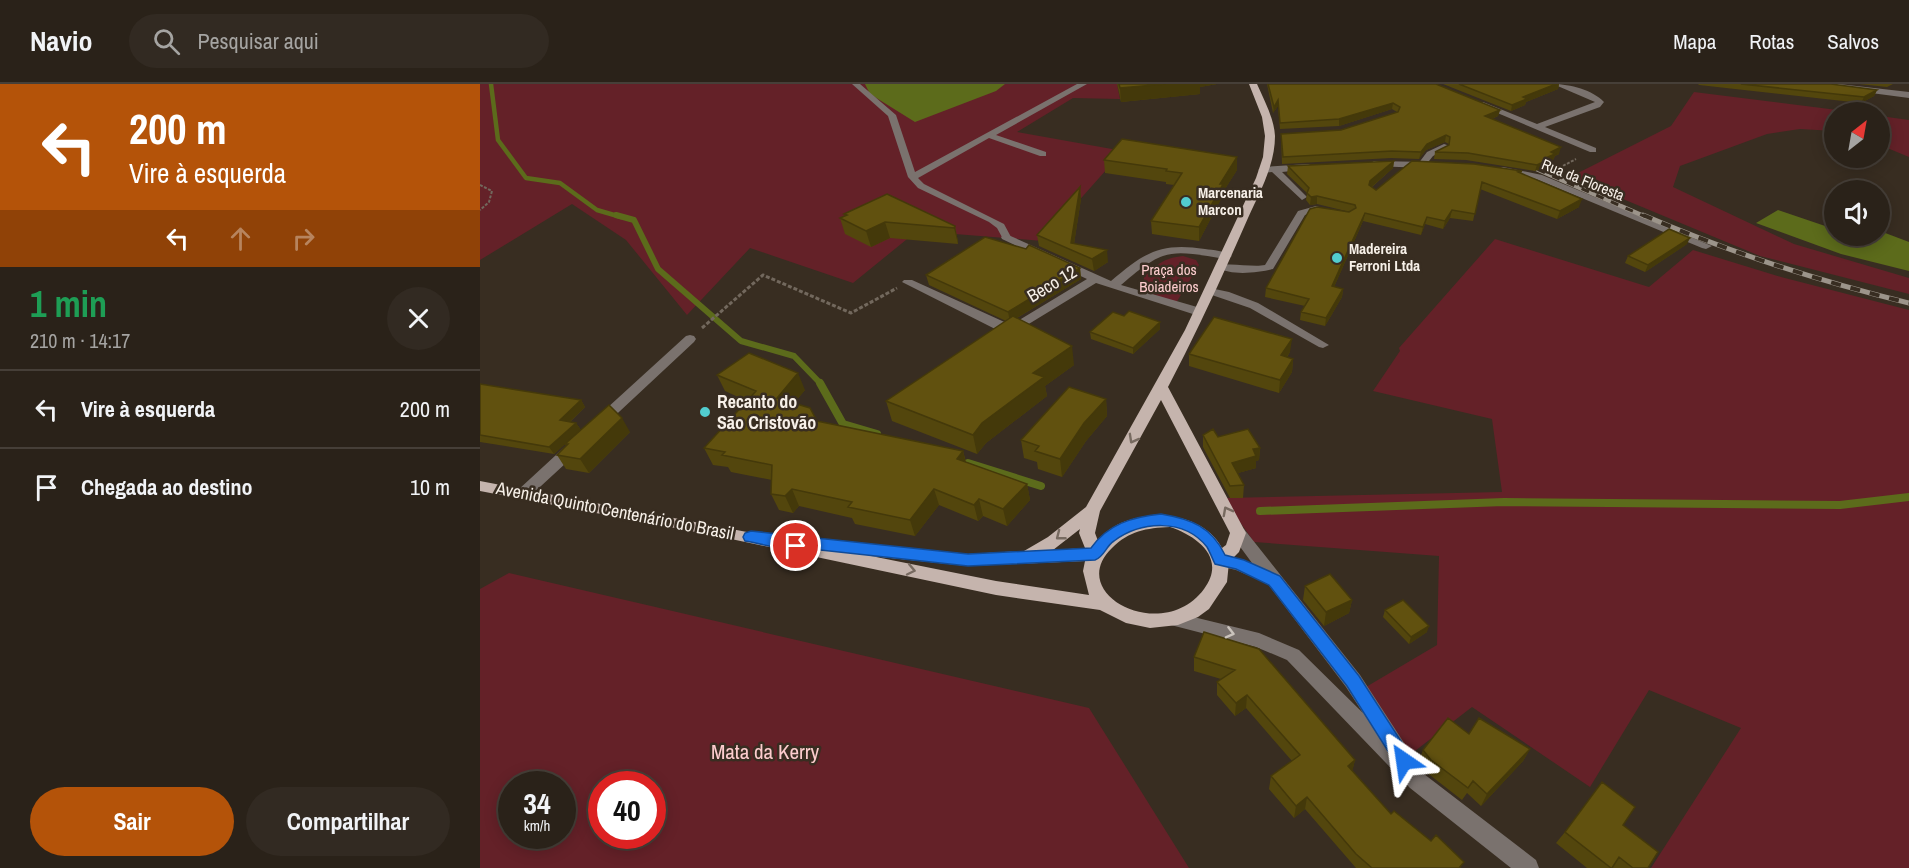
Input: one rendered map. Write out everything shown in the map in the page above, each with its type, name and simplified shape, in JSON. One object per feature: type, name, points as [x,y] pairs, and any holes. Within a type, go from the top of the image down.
[{"type":"main road","points":[[1095,554],[1087,533],[1092,511],[1162,387],[1269,170],[1275,135],[1253,84]]},
{"type":"main road","points":[[1162,387],[1238,533],[1233,548],[1220,560]]},
{"type":"main road","name":"Avenida Quinto Centenário do Brasil","points":[[480,486],[751,537],[1022,593],[1106,604],[1124,616],[1149,621],[1173,620]]},
{"type":"main road","points":[[1026,558],[1054,541],[1092,511]]},
{"type":"main road","points":[[1106,604],[1094,589],[1090,571],[1095,554],[1105,539],[1121,528],[1141,521],[1161,520],[1182,523],[1199,531],[1213,544],[1220,560],[1220,578],[1212,596],[1196,610],[1173,620]]},
{"type":"main road","name":"Avenida Quinto Centenário do Brasil","points":[[751,537],[968,560],[1095,554]]},
{"type":"street","points":[[1537,127],[1600,102],[1557,84]]},
{"type":"street","points":[[1818,84],[1852,86],[1909,95]]},
{"type":"street","points":[[1473,101],[1593,150]]},
{"type":"street","points":[[1361,164],[1444,166]]},
{"type":"street","points":[[1394,177],[1404,168],[1404,164]]},
{"type":"street","points":[[1269,170],[1319,166]]},
{"type":"street","name":"Rua da Floresta","points":[[1489,168],[1532,175],[1706,246]]},
{"type":"street","points":[[1269,170],[1302,197]]},
{"type":"street","points":[[1006,237],[1112,286],[1200,312]]},
{"type":"street","points":[[1112,286],[1149,254],[1162,249],[1175,248],[1224,262]]},
{"type":"street","name":"Beco 12","points":[[908,282],[1006,333],[1096,278]]},
{"type":"street","points":[[523,494],[690,339]]},
{"type":"street","points":[[1238,533],[1275,580]]},
{"type":"street","name":"Avenida Quinto Centenário do Brasil","points":[[1220,560],[1239,564],[1275,580],[1353,681],[1417,781]]},
{"type":"street","name":"Avenida Quinto Centenário do Brasil","points":[[1173,620],[1259,640],[1293,655],[1417,781],[1528,868]]},
{"type":"lane","points":[[856,84],[892,116],[912,177],[921,186],[1001,226],[1006,237]]},
{"type":"lane","points":[[912,177],[1083,84]]},
{"type":"lane","points":[[991,136],[1043,154]]},
{"type":"lane","points":[[1422,164],[1430,153],[1444,147]]},
{"type":"lane","points":[[1224,262],[1256,270],[1269,267],[1300,213],[1317,209],[1338,213]]},
{"type":"lane","points":[[1210,291],[1228,293],[1254,305],[1323,345]]},
{"type":"path","points":[[1532,175],[1562,167],[1593,150]]},
{"type":"path","points":[[480,185],[492,191],[489,202],[480,210]]},
{"type":"path","points":[[690,339],[763,275],[851,313],[908,282]]},
{"type":"green space","points":[[480,84],[1117,84],[1120,99],[1073,98],[1017,132],[1123,151],[1043,241],[917,231],[853,283],[750,248],[687,315],[626,240],[572,204],[480,260]]},
{"type":"green space","points":[[1694,92],[1824,108],[1824,130],[1800,129],[1767,134],[1680,166],[1673,187],[1794,244],[1909,278],[1909,294],[1760,256],[1570,177],[1671,126]]},
{"type":"green space","points":[[1890,117],[1909,120],[1909,157],[1890,149]]},
{"type":"green space","points":[[1495,239],[1649,287],[1693,250],[1781,277],[1909,310],[1909,868],[1651,868],[1741,728],[1649,690],[1590,787],[1472,707],[1411,754],[1366,687],[1437,645],[1439,556],[1254,542],[1223,498],[1502,492],[1492,419],[1373,391],[1400,351],[1399,348]]},
{"type":"green space","name":"Praça dos Boiadeiros","points":[[1183,256],[1196,260],[1199,265],[1176,303],[1149,293],[1143,288],[1144,277],[1157,265],[1171,258]]},
{"type":"green space","name":"Mata da Kerry","points":[[509,573],[1089,708],[1189,868],[480,868],[480,589]]},
{"type":"shaded area","points":[[865,84],[1005,84],[996,91],[915,122],[870,94]]},
{"type":"shaded area","points":[[1778,210],[1824,226],[1824,246],[1890,246],[1890,235],[1909,242],[1909,271],[1841,254],[1756,223]]},
{"type":"building","points":[[1119,84],[1165,84],[1120,88]]},
{"type":"building","points":[[1268,84],[1436,84],[1500,110],[1485,116],[1561,147],[1551,152],[1555,154],[1548,157],[1551,158],[1537,165],[1468,153],[1435,152],[1449,145],[1450,137],[1446,135],[1427,144],[1421,152],[1392,151],[1283,157],[1281,134],[1341,130],[1398,112],[1400,107],[1393,103],[1339,119],[1280,123],[1278,100],[1274,107]]},
{"type":"building","points":[[1459,84],[1556,84],[1523,97],[1527,99],[1512,105]]},
{"type":"building","points":[[1741,84],[1831,84],[1877,90],[1864,97]]},
{"type":"building","points":[[1122,139],[1237,157],[1220,184],[1223,184],[1199,227],[1151,221],[1182,173],[1104,160]]},
{"type":"building","points":[[1394,161],[1370,181],[1369,185],[1376,190],[1412,161],[1474,164],[1522,171],[1518,172],[1582,199],[1560,211],[1482,182],[1475,214],[1452,210],[1445,221],[1427,217],[1423,227],[1365,213],[1332,286],[1343,289],[1326,318],[1301,312],[1309,299],[1266,288],[1310,209],[1317,207],[1349,212],[1356,208],[1355,205],[1317,196],[1311,197],[1307,193],[1309,188],[1288,166]]},
{"type":"building","points":[[1080,187],[1071,243],[1107,250],[1092,259],[1037,235]]},
{"type":"building","points":[[887,194],[955,226],[954,228],[885,222],[866,231],[840,218]]},
{"type":"building","points":[[1669,229],[1690,238],[1648,265],[1628,256]]},
{"type":"building","points":[[985,237],[1026,249],[1029,245],[1080,268],[1008,312],[926,275]]},
{"type":"building","points":[[1129,311],[1160,322],[1133,348],[1090,332],[1113,312],[1124,316]]},
{"type":"building","points":[[1013,316],[1072,346],[1033,373],[1044,377],[982,423],[973,435],[886,401]]},
{"type":"building","points":[[1214,317],[1292,339],[1281,355],[1293,359],[1280,380],[1189,354]]},
{"type":"building","points":[[749,353],[798,373],[777,398],[810,408],[817,421],[963,451],[957,459],[1027,484],[1003,509],[979,499],[974,505],[934,489],[910,520],[848,507],[852,502],[792,489],[785,496],[771,494],[772,465],[722,455],[725,452],[704,448],[756,391],[717,375]]},
{"type":"building","points":[[480,384],[581,400],[560,420],[576,423],[549,447],[480,435]]},
{"type":"building","points":[[1069,387],[1106,399],[1084,423],[1060,459],[1035,451],[1039,446],[1021,440]]},
{"type":"building","points":[[609,405],[622,418],[580,459],[557,455],[568,444],[565,444]]},
{"type":"building","points":[[1213,429],[1218,437],[1248,429],[1260,448],[1253,449],[1256,456],[1232,463],[1244,485],[1230,486],[1203,435]]},
{"type":"building","points":[[1330,574],[1352,600],[1326,612],[1305,586]]},
{"type":"building","points":[[1403,600],[1429,626],[1411,637],[1385,610]]},
{"type":"building","points":[[1204,632],[1259,649],[1355,760],[1348,766],[1391,814],[1394,811],[1431,841],[1436,835],[1464,862],[1459,868],[1372,868],[1356,854],[1307,797],[1296,806],[1271,776],[1300,755],[1247,695],[1236,703],[1217,682],[1235,670],[1194,657]]},
{"type":"building","points":[[1448,718],[1469,734],[1479,718],[1530,749],[1487,794],[1473,781],[1468,788],[1431,760],[1423,750]]},
{"type":"building","points":[[1602,782],[1635,807],[1623,825],[1658,852],[1648,868],[1633,868],[1619,857],[1611,868],[1565,832]]},
{"type":"waterway","points":[[491,84],[498,140],[526,178],[560,183],[597,210],[621,217]]},
{"type":"waterway","points":[[616,215],[634,220],[658,269],[741,341],[794,356],[821,384]]},
{"type":"waterway","points":[[820,383],[843,424],[877,434]]},
{"type":"waterway","points":[[968,463],[1041,486]]},
{"type":"waterway","points":[[1260,511],[1504,502],[1840,505],[1909,497]]},
{"type":"railway","points":[[1523,163],[1646,217]]},
{"type":"railway","points":[[1643,215],[1774,265],[1909,303]]},
{"type":"place","name":"Marcenaria Marcon","points":[[1186,202]]},
{"type":"place","name":"Madereira Ferroni Ltda","points":[[1337,258]]},
{"type":"place","name":"Recanto do São Cristovão","points":[[705,412]]},
{"type":"route","points":[[796,546],[751,537],[968,560],[1095,554],[1105,539],[1121,528],[1141,521],[1161,520],[1182,523],[1199,531],[1213,544],[1220,560],[1239,564],[1275,580],[1353,681],[1404,761]]}]
